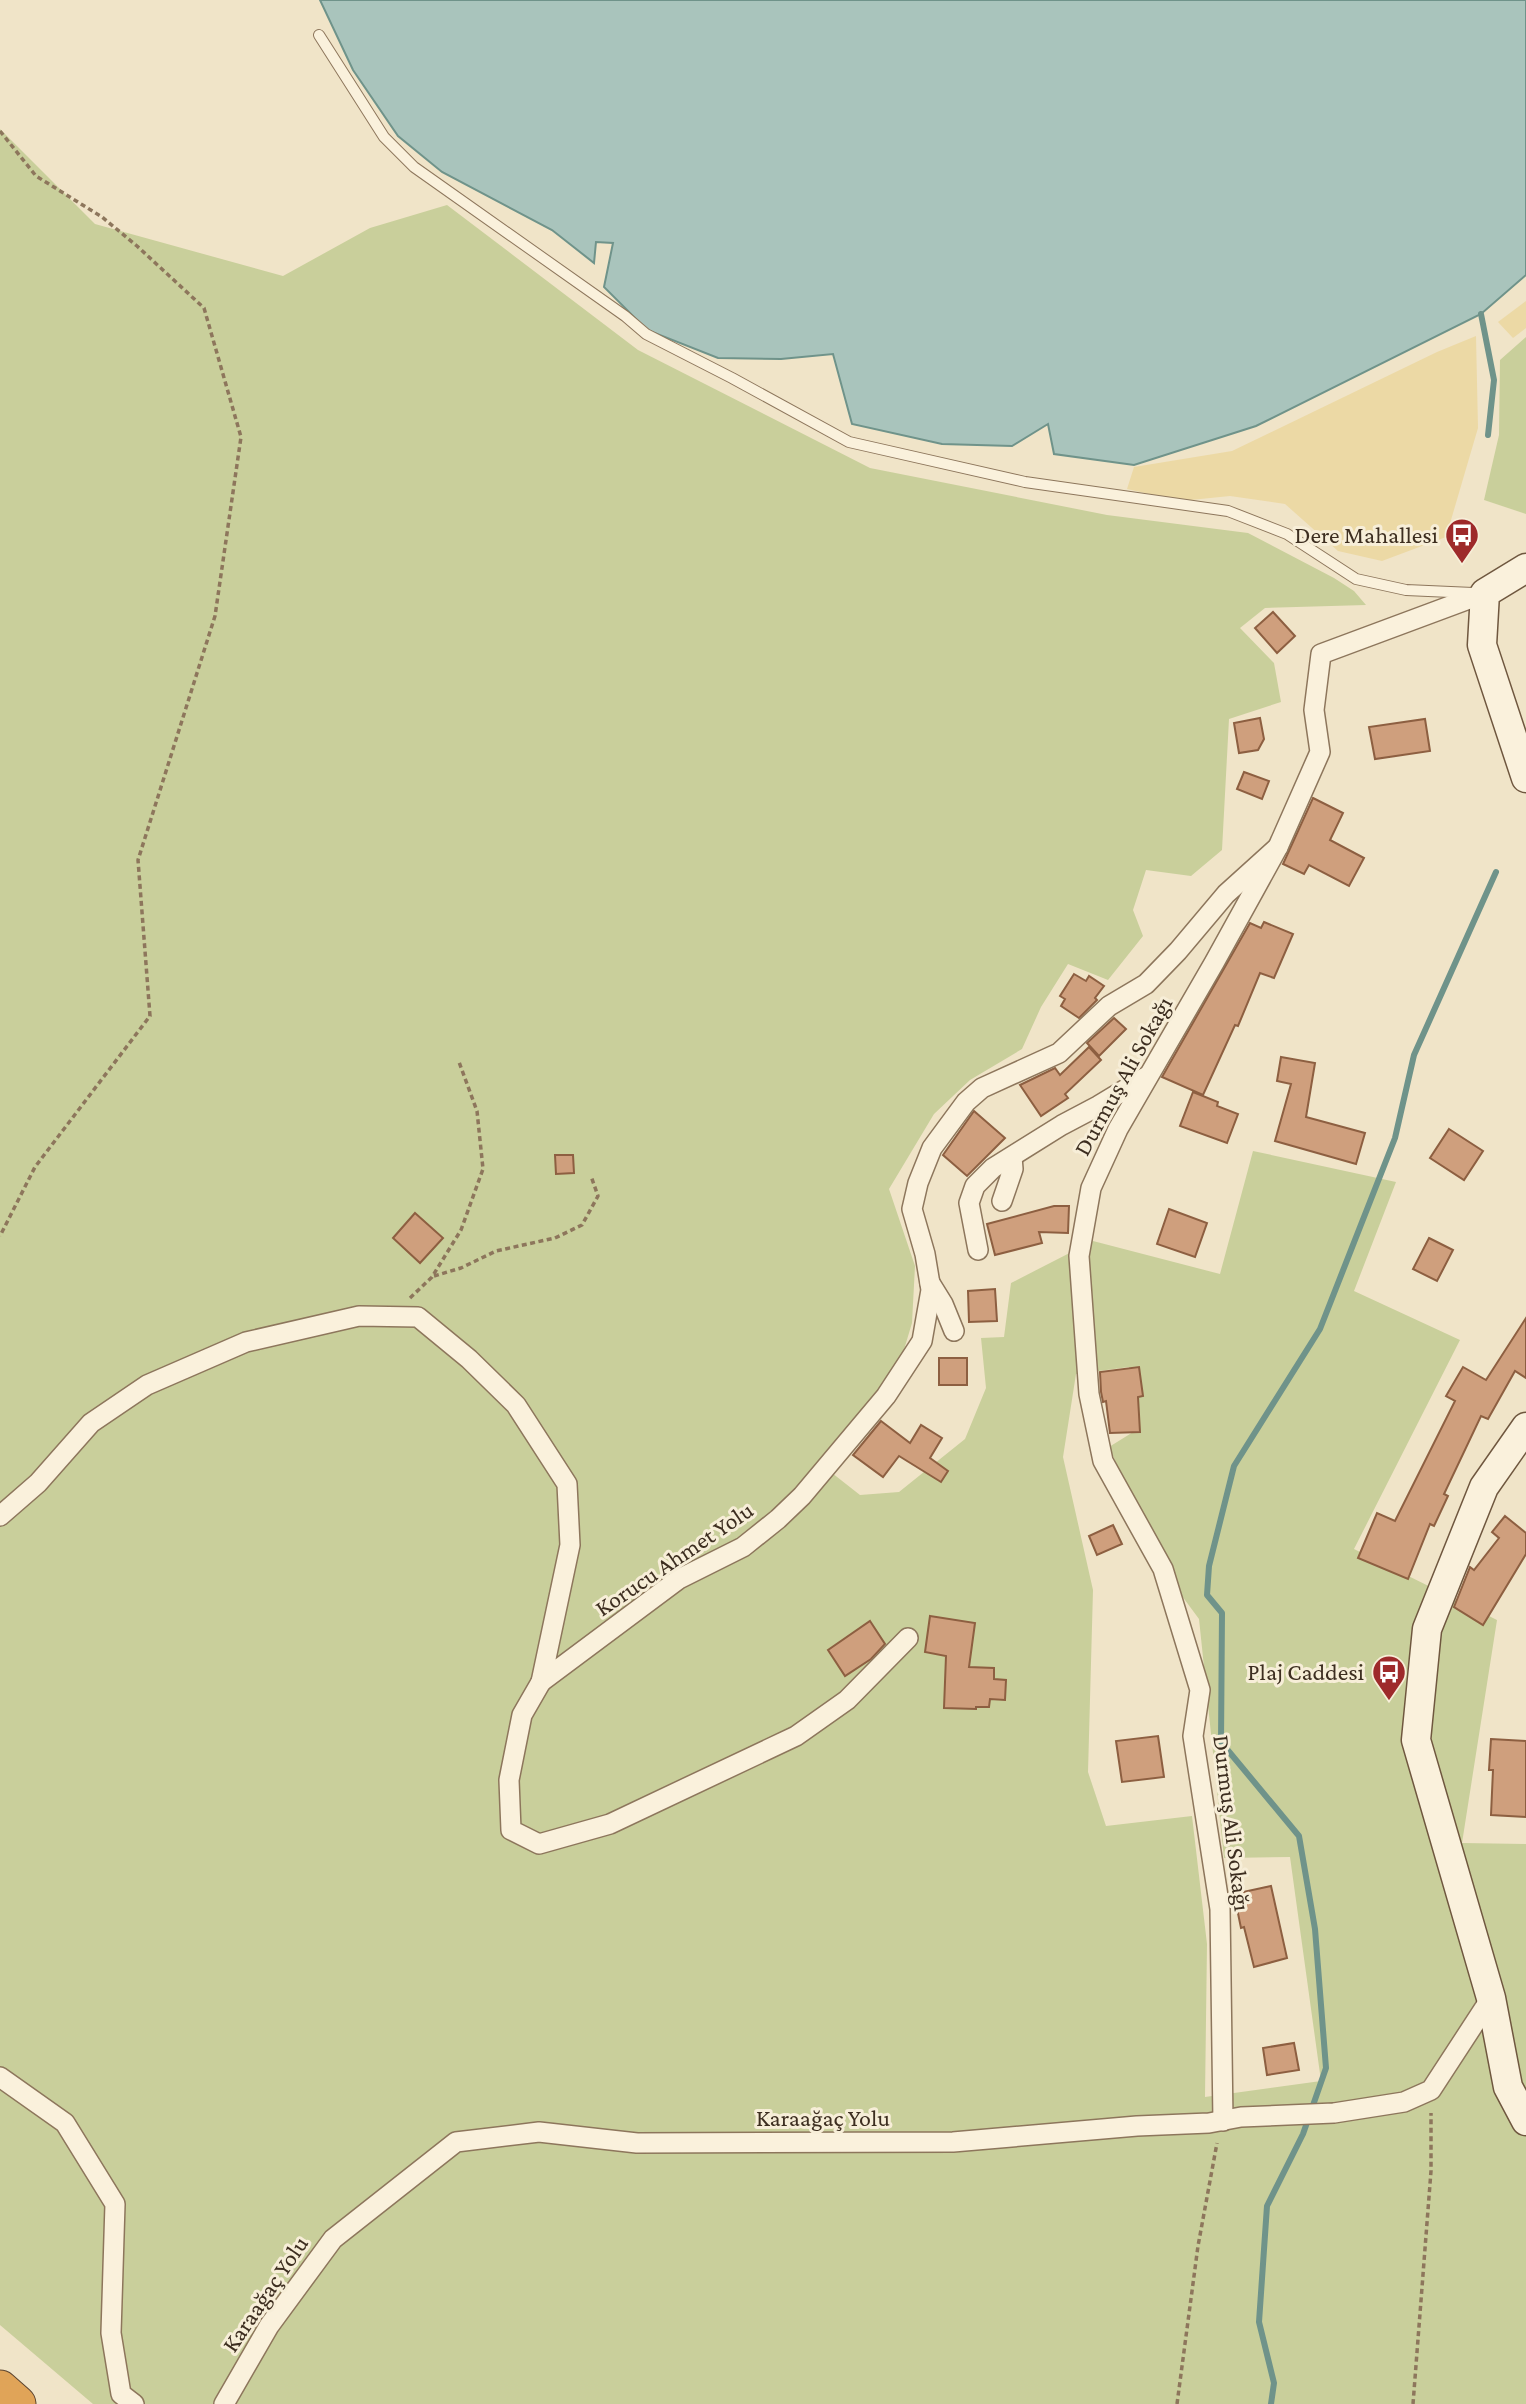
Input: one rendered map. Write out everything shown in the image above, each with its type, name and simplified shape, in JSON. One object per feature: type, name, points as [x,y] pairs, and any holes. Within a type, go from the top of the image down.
[{"type":"highway","points":[[0,2389],[17,2404]]},
{"type":"street","points":[[1526,568],[1485,593],[1482,645],[1526,778]]},
{"type":"street","name":"Durmuş Ali Sokağı","points":[[1232,2119],[1220,1909],[1193,1736],[1200,1690],[1163,1569],[1103,1461],[1089,1394],[1079,1256],[1091,1188],[1118,1129],[1278,847],[1320,752],[1314,710],[1321,654],[1485,593]]},
{"type":"street","name":"Korucu Ahmet Yolu","points":[[541,1682],[679,1579],[743,1547],[802,1496],[886,1396],[922,1341],[931,1290],[925,1254],[912,1209],[918,1183],[932,1148],[966,1102],[982,1088],[1059,1053],[1109,1006],[1146,984],[1226,894],[1278,847]]},
{"type":"street","points":[[978,1250],[969,1203],[975,1186],[993,1168],[1150,1074]]},
{"type":"street","points":[[1002,1202],[1013,1169],[1012,1157]]},
{"type":"street","points":[[930,1283],[943,1304],[954,1331]]},
{"type":"street","name":"Korucu Ahmet Yolu","points":[[0,1516],[38,1483],[91,1423],[147,1385],[246,1342],[359,1316],[418,1317],[469,1359],[516,1405],[567,1484],[570,1545],[541,1682]]},
{"type":"street","points":[[1526,1427],[1484,1487],[1427,1629],[1416,1740],[1491,1998],[1508,2087],[1526,2122]]},
{"type":"street","points":[[541,1682],[523,1715],[509,1780],[512,1830],[538,1844],[610,1824],[796,1736],[846,1700],[908,1638]]},
{"type":"street","points":[[1431,2090],[1491,1998]]},
{"type":"street","points":[[0,2077],[65,2123],[115,2204],[111,2333],[121,2394],[134,2404]]},
{"type":"street","name":"Karaağaç Yolu","points":[[224,2404],[269,2326],[332,2239],[456,2141],[539,2132],[637,2143],[953,2142],[1334,2113],[1404,2102],[1431,2090]]},
{"type":"lane","points":[[319,34],[384,137],[414,167],[625,316],[646,334],[849,442],[1025,482],[1228,511],[1287,534],[1356,579],[1406,590],[1485,593]]},
{"type":"path","points":[[0,131],[36,176],[102,217],[204,308],[241,437],[215,616],[138,860],[150,1016],[35,1167],[0,1236]]},
{"type":"path","points":[[459,1062],[477,1111],[483,1169],[461,1230],[432,1277],[461,1268],[496,1251],[555,1238],[582,1225],[598,1196],[590,1176]]},
{"type":"path","points":[[1413,2404],[1431,2171],[1431,2090]]},
{"type":"path","points":[[1177,2404],[1213,2157],[1232,2119]]},
{"type":"green space","points":[[0,129],[95,224],[283,276],[370,228],[447,205],[638,350],[870,468],[1107,515],[1248,533],[1354,591],[1366,605],[1265,608],[1240,628],[1274,663],[1281,702],[1229,719],[1222,850],[1191,876],[1146,870],[1133,910],[1143,936],[1108,980],[1068,964],[1041,1007],[1022,1049],[970,1080],[934,1114],[889,1189],[915,1266],[912,1323],[900,1363],[840,1440],[818,1462],[860,1495],[899,1492],[965,1439],[986,1388],[981,1338],[1004,1337],[1011,1283],[1093,1241],[1220,1274],[1253,1151],[1396,1182],[1354,1291],[1460,1340],[1354,1549],[1497,1620],[1462,1843],[1526,1844],[1526,2404],[93,2404],[0,2325]],"holes":[[[1129,1367],[1138,1429],[1109,1447],[1168,1577],[1199,1619],[1224,1858],[1290,1857],[1321,2081],[1205,2097],[1207,1944],[1192,1816],[1106,1826],[1088,1772],[1093,1590],[1063,1457],[1076,1374]]]},
{"type":"green space","points":[[1526,337],[1526,514],[1484,500],[1499,435],[1500,360]]},
{"type":"sand","points":[[1526,301],[1526,328],[1513,338],[1498,322]]},
{"type":"sand","points":[[1476,336],[1478,428],[1446,537],[1382,561],[1338,551],[1285,504],[1230,496],[1181,501],[1127,489],[1134,467],[1232,451],[1437,352]]},
{"type":"water","points":[[320,0],[1526,0],[1526,275],[1481,314],[1256,426],[1134,465],[1054,454],[1048,424],[1012,446],[942,444],[852,424],[833,354],[781,359],[718,358],[647,330],[604,287],[613,243],[596,242],[594,263],[552,230],[442,172],[398,136],[353,70]]},
{"type":"building","points":[[1273,612],[1295,636],[1277,653],[1255,628]]},
{"type":"building","points":[[1260,718],[1264,739],[1258,750],[1239,753],[1234,723]]},
{"type":"building","points":[[1425,719],[1430,751],[1375,759],[1369,727]]},
{"type":"building","points":[[1244,772],[1269,781],[1262,799],[1237,789]]},
{"type":"building","points":[[1313,798],[1343,813],[1330,840],[1364,858],[1349,886],[1309,865],[1304,874],[1283,864]]},
{"type":"building","points":[[1264,922],[1293,934],[1274,978],[1260,973],[1238,1026],[1235,1025],[1203,1095],[1162,1077],[1250,923],[1261,928]]},
{"type":"building","points":[[1074,974],[1086,981],[1089,976],[1104,986],[1095,998],[1097,1000],[1079,1018],[1061,1006],[1065,999],[1060,996]]},
{"type":"building","points":[[1114,1018],[1126,1029],[1099,1056],[1087,1043]]},
{"type":"building","points":[[1089,1047],[1101,1060],[1065,1094],[1068,1098],[1041,1116],[1020,1085],[1055,1068],[1060,1075]]},
{"type":"building","points":[[1281,1057],[1315,1063],[1306,1117],[1365,1133],[1356,1164],[1275,1141],[1291,1084],[1277,1081]]},
{"type":"building","points":[[1193,1092],[1238,1114],[1227,1143],[1180,1126]]},
{"type":"building","points":[[974,1111],[1005,1138],[967,1176],[943,1155]]},
{"type":"building","points":[[1449,1129],[1483,1151],[1464,1180],[1430,1158]]},
{"type":"building","points":[[555,1155],[573,1155],[574,1173],[556,1174]]},
{"type":"building","points":[[1054,1206],[1069,1206],[1068,1233],[1039,1232],[1042,1243],[995,1255],[987,1224]]},
{"type":"building","points":[[1169,1209],[1207,1223],[1195,1257],[1157,1244]]},
{"type":"building","points":[[415,1213],[443,1238],[420,1263],[393,1238]]},
{"type":"building","points":[[1429,1238],[1453,1250],[1437,1281],[1413,1269]]},
{"type":"building","points":[[995,1289],[997,1321],[969,1322],[968,1291]]},
{"type":"building","points":[[1526,1318],[1526,1378],[1515,1371],[1488,1419],[1481,1416],[1444,1494],[1448,1496],[1434,1526],[1430,1524],[1408,1579],[1358,1558],[1377,1513],[1395,1521],[1455,1401],[1446,1396],[1463,1367],[1486,1380]]},
{"type":"building","points":[[939,1358],[967,1358],[967,1385],[939,1385]]},
{"type":"building","points":[[1139,1367],[1143,1396],[1138,1397],[1140,1432],[1110,1433],[1106,1401],[1103,1402],[1101,1392],[1100,1372]]},
{"type":"building","points":[[881,1421],[910,1443],[921,1425],[942,1438],[930,1458],[948,1471],[941,1482],[899,1456],[883,1477],[853,1455]]},
{"type":"building","points":[[1505,1516],[1526,1533],[1526,1554],[1483,1625],[1454,1607],[1470,1567],[1474,1570],[1499,1538],[1492,1532]]},
{"type":"building","points":[[1113,1525],[1122,1544],[1097,1555],[1089,1536]]},
{"type":"building","points":[[930,1616],[975,1623],[969,1667],[994,1668],[994,1679],[1006,1680],[1005,1700],[990,1699],[989,1707],[976,1709],[944,1708],[946,1656],[925,1652]]},
{"type":"building","points":[[870,1621],[885,1644],[871,1659],[845,1676],[828,1650]]},
{"type":"building","points":[[1158,1736],[1164,1777],[1122,1782],[1116,1741]]},
{"type":"building","points":[[1491,1739],[1526,1741],[1526,1817],[1491,1815]]},
{"type":"building","points":[[1271,1886],[1287,1958],[1254,1967],[1244,1927],[1241,1928],[1234,1894]]},
{"type":"building","points":[[1294,2043],[1299,2070],[1267,2075],[1263,2048]]},
{"type":"waterway","points":[[1481,314],[1494,380],[1488,435]]},
{"type":"waterway","points":[[1271,2404],[1274,2383],[1259,2322],[1267,2206],[1303,2134],[1326,2068],[1315,1929],[1299,1836],[1221,1742],[1222,1613],[1207,1595],[1209,1566],[1234,1466],[1320,1329],[1395,1138],[1414,1055],[1496,872]]},
{"type":"place","name":"Dere Mahallesi","points":[[1462,565]]},
{"type":"place","name":"Plaj Caddesi","points":[[1389,1702]]}]
